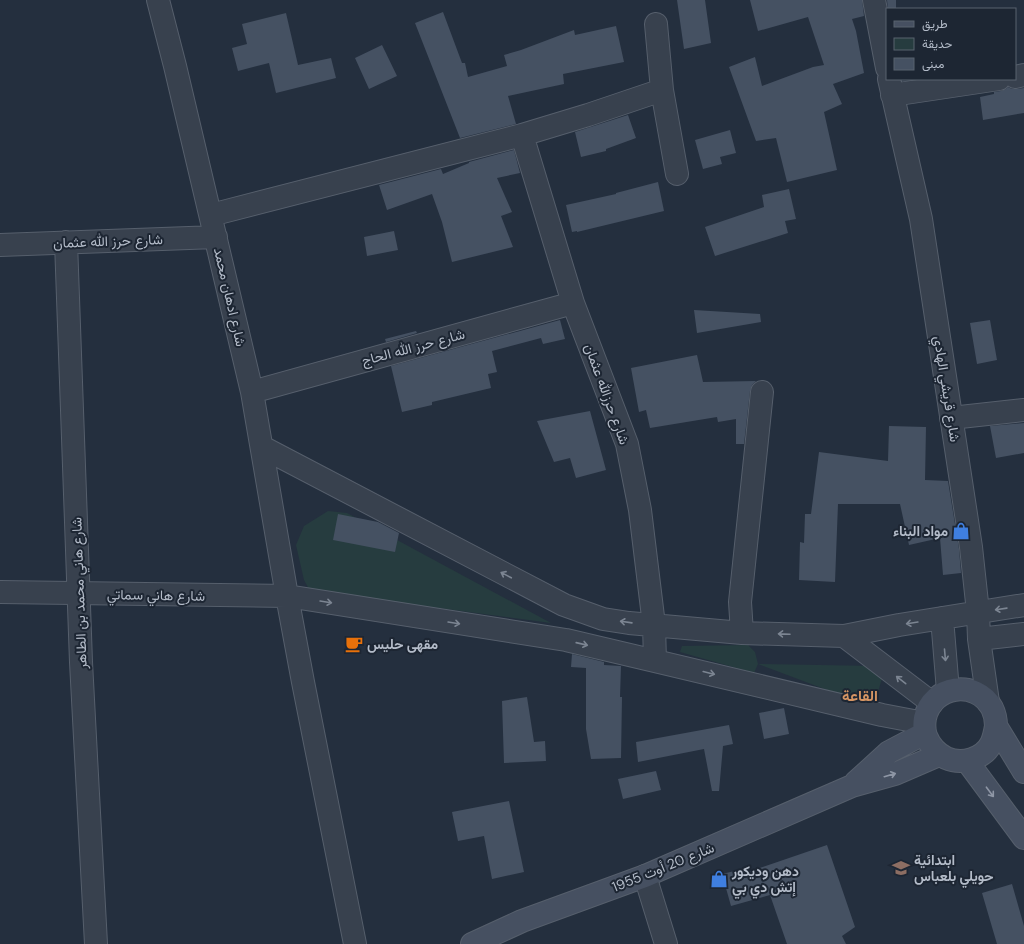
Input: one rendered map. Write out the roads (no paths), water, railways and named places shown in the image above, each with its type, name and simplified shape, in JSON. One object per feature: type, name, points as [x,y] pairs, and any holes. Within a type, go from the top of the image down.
[{"type":"main road","points":[[852,786],[932,713],[959,689],[970,690],[980,695],[988,702],[993,710],[996,718],[996,726],[991,745],[976,758],[967,761],[948,759],[939,755],[928,741],[932,713]]},
{"type":"main road","points":[[996,726],[1024,772]]},
{"type":"main road","points":[[852,786],[895,774],[939,755]]},
{"type":"main road","points":[[967,761],[1024,838]]},
{"type":"main road","name":"شارع 20 أوت 1955","points":[[472,944],[522,921],[645,876],[852,786]]},
{"type":"street","name":"شارع ادهان محمد","points":[[158,0],[211,215],[252,392],[287,596],[355,944]]},
{"type":"street","points":[[874,0],[886,63]]},
{"type":"street","points":[[656,24],[662,90],[677,174]]},
{"type":"street","points":[[890,87],[985,80]]},
{"type":"street","name":"شارع قريشي الهادي","points":[[890,87],[921,219],[971,547],[978,612],[979,640],[988,702]]},
{"type":"street","points":[[211,215],[522,135],[662,90]]},
{"type":"street","name":"شارع حرزالله عثمان","points":[[522,135],[574,303],[627,444],[640,510],[654,625],[655,660]]},
{"type":"street","name":"شارع حرز الله عثمان","points":[[0,245],[216,237]]},
{"type":"street","name":"شارع هاني محمد بن الطاهر","points":[[66,242],[78,594],[96,944]]},
{"type":"street","name":"شارع حرز الله الحاج","points":[[252,392],[574,303]]},
{"type":"street","points":[[742,632],[740,602],[762,392]]},
{"type":"street","points":[[951,418],[1024,410]]},
{"type":"street","points":[[262,447],[564,605],[603,619],[629,623],[742,632],[844,636],[899,625],[1024,605]]},
{"type":"street","name":"شارع هاني سماتي","points":[[0,592],[287,596],[566,640],[882,715],[932,713]]},
{"type":"street","points":[[932,713],[942,618]]},
{"type":"street","points":[[979,640],[1024,634]]},
{"type":"street","points":[[844,636],[932,713]]},
{"type":"street","points":[[645,876],[666,944]]},
{"type":"place","name":"مواد البناء","points":[[961,531]]},
{"type":"place","name":"مقهى حليس","points":[[354,644]]},
{"type":"place","name":"ابتدائية حويلي بلعباس","points":[[901,868]]},
{"type":"place","name":"دهن وديكور إتش دي بي","points":[[719,879]]},
{"type":"district","name":"القاعة","points":[[860,696]]}]
